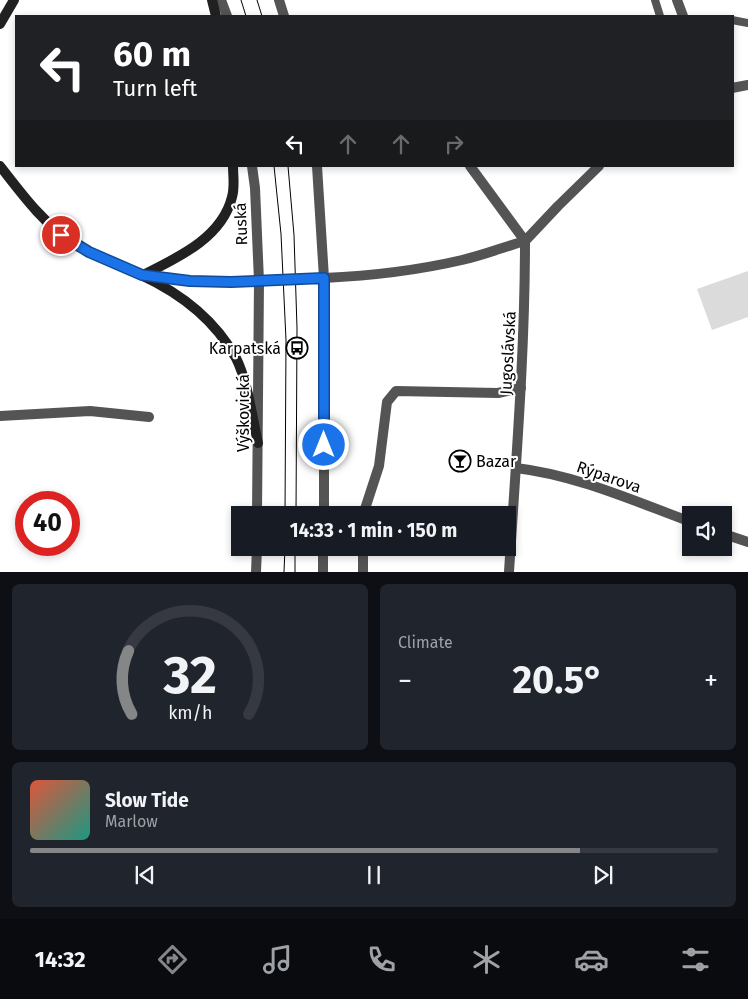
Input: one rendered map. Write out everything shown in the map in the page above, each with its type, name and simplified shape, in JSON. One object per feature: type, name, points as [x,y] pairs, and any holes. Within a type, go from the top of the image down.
[{"type":"main road","points":[[0,24],[14,0]]},
{"type":"main road","points":[[212,0],[216,15]]},
{"type":"main road","points":[[0,165],[37,213],[61,235],[89,252],[142,275],[179,296],[189,303],[216,330],[236,359],[243,378],[258,443]]},
{"type":"main road","points":[[142,275],[188,252],[216,227],[230,205],[233,194],[233,167]]},
{"type":"main road","points":[[142,275],[190,281],[231,282],[324,278]]},
{"type":"street","points":[[221,0],[227,15]]},
{"type":"street","points":[[279,0],[284,15]]},
{"type":"street","points":[[677,0],[683,15]]},
{"type":"street","points":[[734,88],[748,85]]},
{"type":"street","name":"Ruská","points":[[252,167],[255,188],[259,281]]},
{"type":"street","points":[[317,167],[324,278],[324,506]]},
{"type":"street","points":[[471,167],[525,240]]},
{"type":"street","points":[[324,278],[357,276],[445,264],[525,240],[598,167]]},
{"type":"street","name":"Jugoslávská","points":[[509,572],[521,388],[525,302],[525,240]]},
{"type":"street","name":"Výškovická","points":[[257,506],[259,281]]},
{"type":"street","points":[[366,506],[379,466],[388,402],[396,391],[498,392],[521,388]]},
{"type":"street","points":[[0,416],[90,411],[148,417]]},
{"type":"street","name":"Rýparova","points":[[516,468],[539,471],[586,484],[682,519]]},
{"type":"street","points":[[732,537],[748,542]]},
{"type":"street","points":[[256,572],[257,556]]},
{"type":"street","points":[[323,556],[323,572]]},
{"type":"street","points":[[363,556],[363,572]]},
{"type":"lane","points":[[655,0],[660,15]]},
{"type":"lane","points":[[734,20],[748,23]]},
{"type":"shaded area","points":[[748,271],[748,317],[712,330],[697,289]]},
{"type":"tram line","points":[[241,0],[246,15]]},
{"type":"tram line","points":[[257,0],[262,15]]},
{"type":"tram line","points":[[274,167],[281,234],[286,340],[285,506]]},
{"type":"tram line","points":[[288,167],[294,235],[297,328],[296,506]]},
{"type":"tram line","points":[[284,572],[285,556]]},
{"type":"tram line","points":[[295,556],[295,572]]},
{"type":"place","name":"Karpatská","points":[[297,348]]},
{"type":"place","name":"Bazar","points":[[460,461]]},
{"type":"route","points":[[61,235],[74,244],[111,263],[142,275],[190,281],[231,282],[324,278],[324,445]]}]
